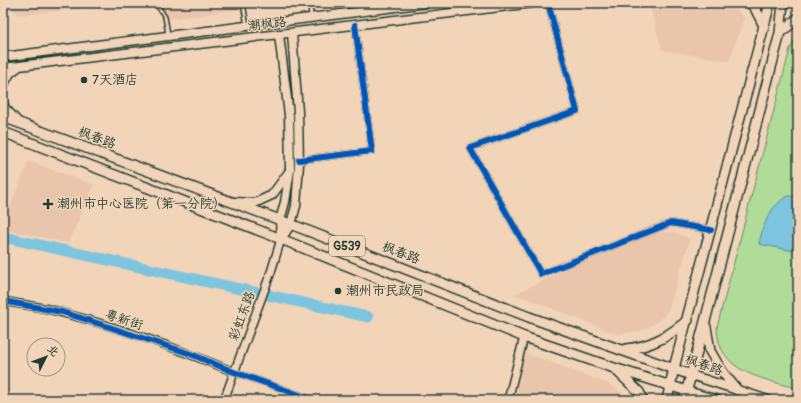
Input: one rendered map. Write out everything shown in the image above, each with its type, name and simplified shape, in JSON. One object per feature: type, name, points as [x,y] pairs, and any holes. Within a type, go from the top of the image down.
[{"type":"main road","name":"潮枫路","points":[[3,56],[311,18],[363,11],[384,6],[427,3]]},
{"type":"main road","name":"潮枫路","points":[[3,68],[533,3]]},
{"type":"main road","points":[[750,3],[755,8],[764,26]]},
{"type":"main road","points":[[667,400],[674,368],[688,320],[770,3]]},
{"type":"main road","points":[[718,400],[685,395],[780,33],[784,3]]},
{"type":"main road","points":[[780,33],[798,18]]},
{"type":"main road","points":[[281,239],[291,224],[296,206],[299,160],[298,112],[292,33]]},
{"type":"main road","points":[[279,34],[289,115],[290,170],[285,202],[280,220],[281,239]]},
{"type":"main road","points":[[3,86],[10,73],[18,67]]},
{"type":"main road","points":[[3,102],[4,107],[19,123]]},
{"type":"main road","name":"枫春路","points":[[3,117],[291,224],[529,317],[691,375],[768,400]]},
{"type":"main road","name":"G539","points":[[3,132],[281,239],[524,337],[670,386],[685,395]]},
{"type":"main road","points":[[233,202],[255,203],[272,195],[290,170]]},
{"type":"main road","points":[[622,350],[639,348],[655,342],[674,332],[688,320]]},
{"type":"main road","points":[[705,323],[710,352],[721,370],[737,390]]},
{"type":"main road","points":[[614,368],[639,392],[643,400]]},
{"type":"street","points":[[358,3],[363,11]]},
{"type":"street","points":[[548,3],[577,111],[470,148],[541,274],[671,223],[711,230]]},
{"type":"street","points":[[299,160],[372,151],[355,25]]},
{"type":"street","name":"彩虹东路","points":[[224,400],[271,272],[281,239]]},
{"type":"street","name":"粤新街","points":[[3,301],[62,312],[188,353],[234,372]]},
{"type":"street","points":[[508,400],[524,337]]},
{"type":"street","points":[[234,372],[314,400]]},
{"type":"lane","points":[[156,3],[165,17],[168,36]]},
{"type":"lane","points":[[243,3],[247,26]]},
{"type":"lane","points":[[310,3],[311,18]]},
{"type":"shaded area","points":[[8,3],[138,3],[19,15]]},
{"type":"shaded area","points":[[152,3],[242,3],[243,9],[162,20]]},
{"type":"shaded area","points":[[649,3],[731,3],[744,18],[729,61],[662,50]]},
{"type":"shaded area","name":"潮州市中心医院（第一分院）","points":[[29,161],[94,185],[68,243],[3,229],[3,223]]},
{"type":"shaded area","points":[[674,232],[690,239],[669,308],[664,316],[654,324],[641,331],[617,334],[515,294],[605,251],[656,233]]},
{"type":"shaded area","points":[[525,353],[609,384],[629,400],[515,400]]},
{"type":"green space","points":[[798,34],[798,389],[757,377],[733,364],[725,355],[719,342],[717,327],[790,49]]},
{"type":"water","points":[[788,196],[798,198],[798,252],[759,244],[768,216],[776,205]]},
{"type":"waterway","points":[[3,237],[368,317]]},
{"type":"cycle path","points":[[548,3],[577,111],[470,148],[541,274],[671,223],[711,230]]},
{"type":"cycle path","points":[[299,160],[372,151],[355,25]]},
{"type":"cycle path","points":[[3,301],[62,312],[100,324],[188,353],[234,372],[314,400]]},
{"type":"place","name":"7天酒店","points":[[84,80]]},
{"type":"place","name":"潮州市中心医院（第一分院）","points":[[48,204]]},
{"type":"place","name":"潮州市民政局","points":[[338,291]]}]
